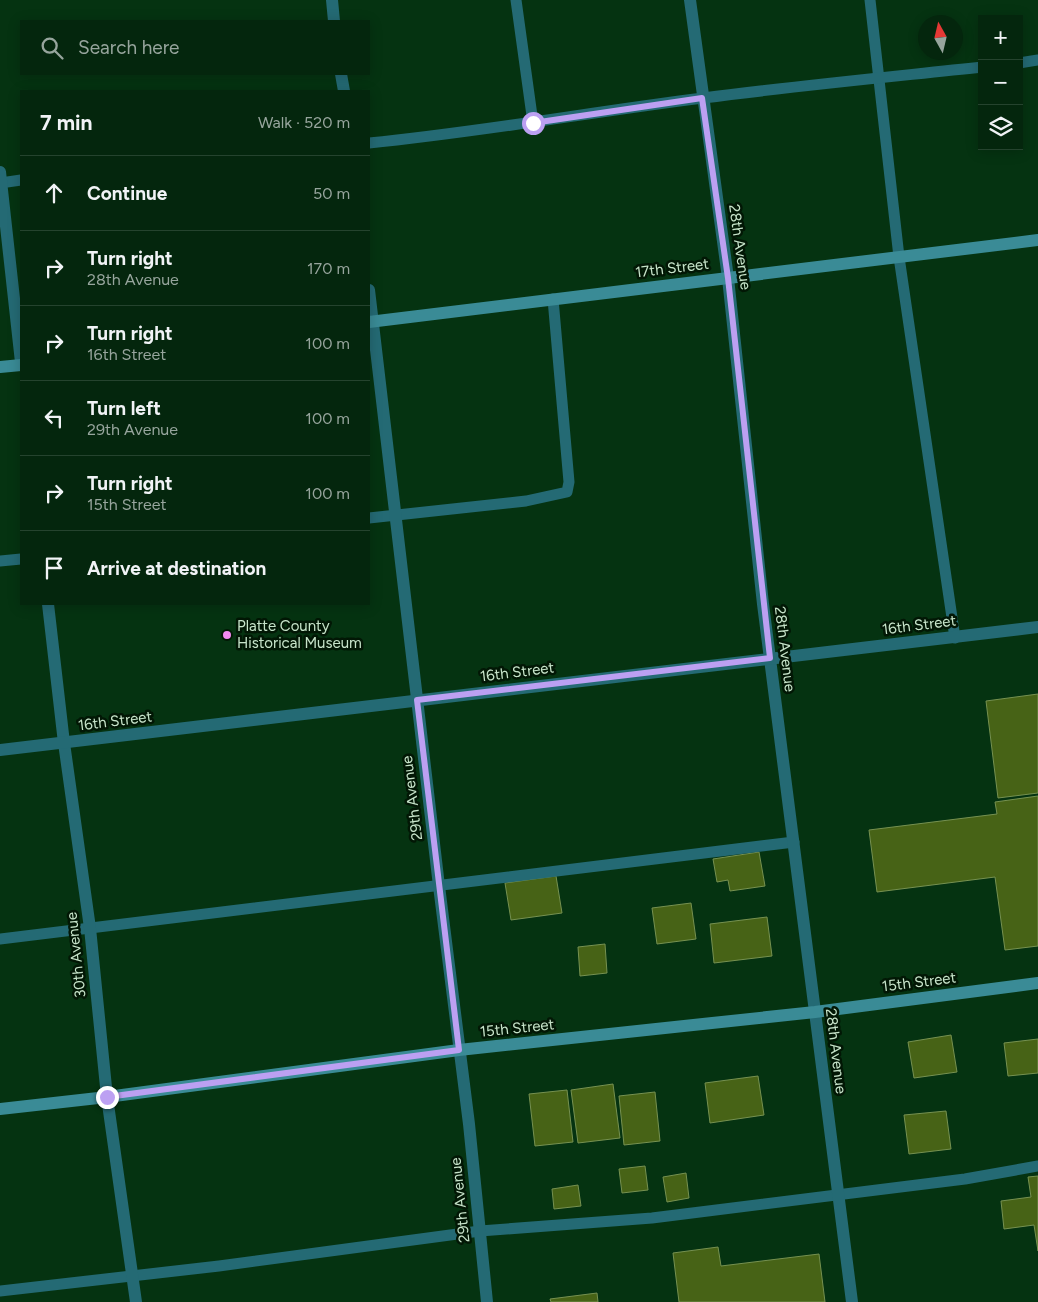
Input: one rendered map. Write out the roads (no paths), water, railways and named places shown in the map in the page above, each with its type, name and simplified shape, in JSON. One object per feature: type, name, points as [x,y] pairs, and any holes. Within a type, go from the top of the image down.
[{"type":"street","points":[[332,0],[334,20]]},
{"type":"street","name":"28th Avenue","points":[[690,0],[728,278],[770,658],[852,1302]]},
{"type":"street","points":[[341,75],[344,90]]},
{"type":"street","points":[[0,179],[20,354]]},
{"type":"street","name":"17th Street","points":[[371,322],[1038,240]]},
{"type":"street","name":"29th Avenue","points":[[370,306],[469,1124],[487,1302]]},
{"type":"street","points":[[0,367],[20,363]]},
{"type":"street","name":"30th Avenue","points":[[48,605],[64,743],[90,928],[107,1097],[136,1302]]},
{"type":"street","name":"16th Street","points":[[0,750],[1038,627]]},
{"type":"street","name":"15th Street","points":[[0,1109],[107,1097],[459,1050],[815,1012],[1038,983]]},
{"type":"lane","points":[[516,0],[533,123]]},
{"type":"lane","points":[[870,0],[899,257],[955,638]]},
{"type":"lane","points":[[1023,62],[1038,60]]},
{"type":"lane","points":[[370,143],[533,123],[702,98],[978,67]]},
{"type":"lane","points":[[0,179],[20,180]]},
{"type":"lane","points":[[370,518],[526,501],[567,492],[569,482],[553,299]]},
{"type":"lane","points":[[0,562],[20,559]]},
{"type":"lane","points":[[0,939],[794,842]]},
{"type":"lane","points":[[0,1291],[133,1277],[480,1231],[652,1218],[965,1179],[1038,1166]]},
{"type":"place","name":"Platte County Historical Museum","points":[[227,635]]}]
